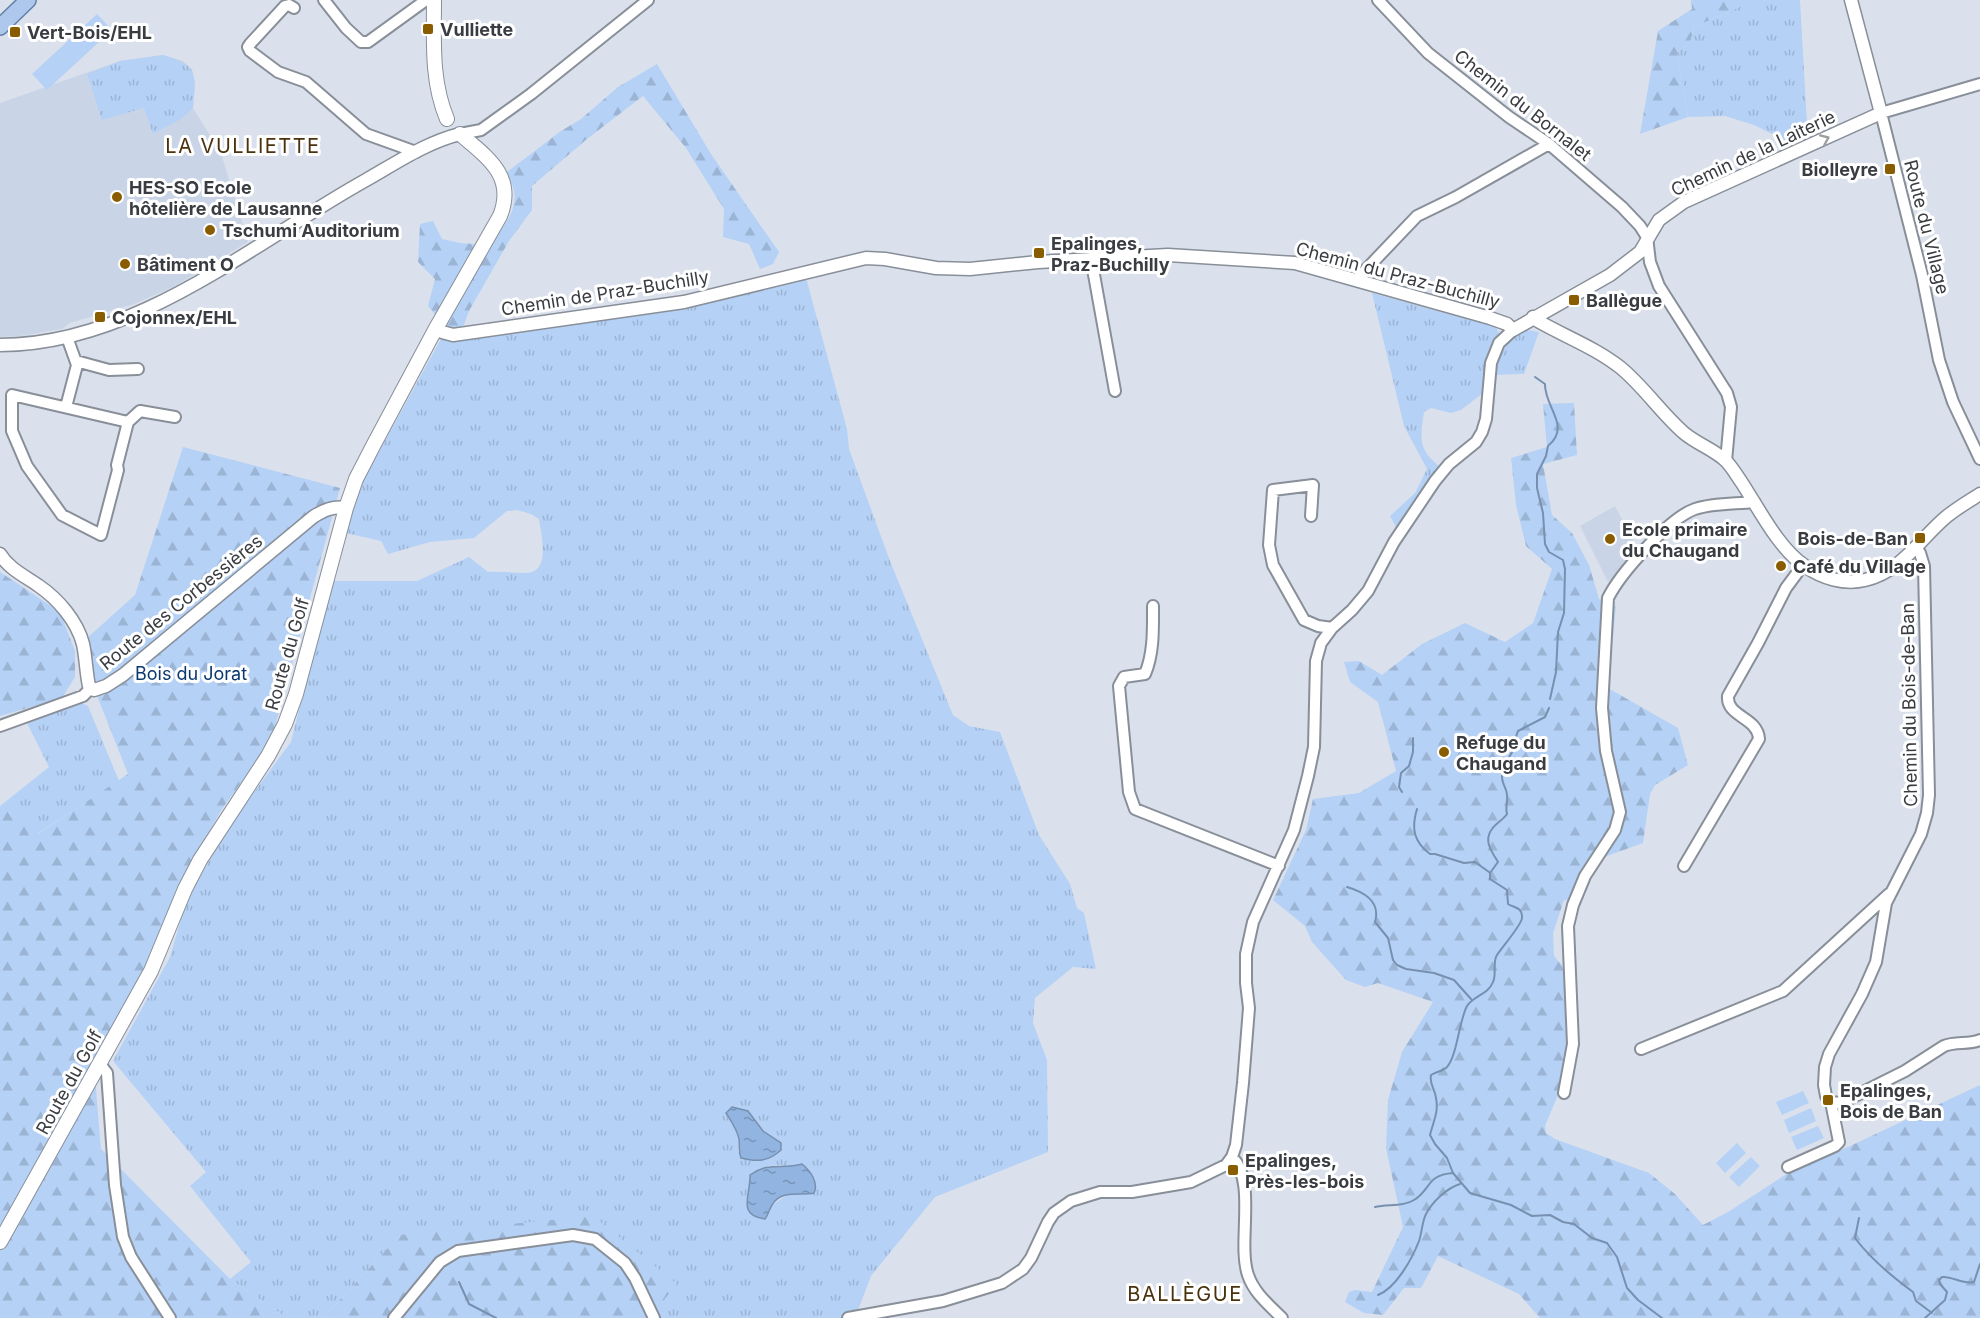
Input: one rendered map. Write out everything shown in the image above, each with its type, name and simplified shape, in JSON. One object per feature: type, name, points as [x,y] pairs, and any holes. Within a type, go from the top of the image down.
[{"type":"main road","points":[[1,24],[28,0]]},
{"type":"main road","points":[[434,0],[436,81],[438,96],[447,119]]},
{"type":"main road","name":"Route du Golf","points":[[0,1242],[154,966],[185,889],[200,860],[268,756],[285,724],[296,694],[346,508],[365,461],[504,205],[506,190],[501,176],[490,161],[460,134]]},
{"type":"street","points":[[324,0],[346,28],[361,42],[368,42],[426,0]]},
{"type":"street","points":[[0,345],[67,337],[128,317],[168,299],[316,209],[416,152],[449,137],[481,130],[531,94],[648,0]]},
{"type":"street","name":"Chemin du Bornalet","points":[[1378,0],[1428,53],[1509,117],[1549,144],[1622,207],[1647,237]]},
{"type":"street","name":"Route du Village","points":[[1851,0],[1922,275],[1939,360],[1953,402],[1980,459]]},
{"type":"street","points":[[294,8],[289,5],[285,6],[250,44],[248,47],[250,51],[278,72],[306,82],[366,134],[416,152]]},
{"type":"street","points":[[1881,113],[1980,84]]},
{"type":"street","name":"Chemin de la Laiterie","points":[[1514,330],[1533,317],[1610,275],[1640,252],[1659,220],[1684,202],[1881,113]]},
{"type":"street","points":[[447,119],[460,134]]},
{"type":"street","points":[[475,147],[481,130]]},
{"type":"street","points":[[1357,279],[1417,216],[1456,197],[1549,144]]},
{"type":"street","points":[[1647,237],[1650,262],[1659,286],[1727,393],[1731,407],[1726,460]]},
{"type":"street","name":"Chemin du Praz-Buchilly","points":[[921,266],[970,269],[1091,258],[1168,255],[1295,263],[1507,324],[1514,330]]},
{"type":"street","name":"Chemin de Praz-Buchilly","points":[[435,330],[453,335],[684,302],[866,258],[921,266]]},
{"type":"street","points":[[1091,258],[1115,391]]},
{"type":"street","points":[[1533,317],[1614,362],[1683,432],[1697,444],[1726,460],[1789,551],[1803,565],[1818,575],[1851,582],[1886,573],[1917,548],[1945,518],[1980,494]]},
{"type":"street","points":[[848,1318],[944,1301],[1002,1283],[1023,1269],[1054,1213],[1071,1201],[1100,1192],[1132,1191],[1191,1182],[1222,1168],[1232,1157],[1236,1145],[1250,1008],[1246,983],[1246,954],[1249,936],[1294,830],[1308,776],[1314,747],[1316,661],[1321,643],[1332,628],[1368,591],[1394,542],[1449,464],[1476,442],[1486,419],[1491,363],[1499,343],[1514,330]]},
{"type":"street","points":[[66,407],[77,365],[67,337]]},
{"type":"street","points":[[76,361],[109,370],[138,369]]},
{"type":"street","points":[[128,422],[12,395],[12,431],[27,466],[62,515],[100,535],[118,470],[117,465],[128,422],[141,411],[175,417]]},
{"type":"street","points":[[1311,516],[1313,485],[1273,490],[1269,545],[1273,565],[1300,614],[1307,622],[1332,628]]},
{"type":"street","points":[[1564,1093],[1573,1044],[1568,926],[1573,905],[1585,876],[1615,830],[1620,812],[1606,751],[1602,708],[1608,598],[1615,584],[1650,545],[1682,516],[1702,507],[1754,502]]},
{"type":"street","name":"Route des Corbessières","points":[[0,726],[83,696],[90,688],[100,689],[123,675],[318,514],[333,507],[346,508]]},
{"type":"street","name":"Chemin du Bois-de-Ban","points":[[1788,1167],[1837,1144],[1839,1137],[1832,1116],[1831,1102],[1826,1096],[1824,1085],[1825,1067],[1829,1054],[1862,994],[1876,962],[1882,915],[1891,892],[1911,858],[1927,813],[1929,795],[1924,566],[1917,548]]},
{"type":"street","points":[[0,554],[13,568],[49,592],[71,620],[82,643],[90,688]]},
{"type":"street","points":[[1684,866],[1759,739],[1754,725],[1731,708],[1727,702],[1728,696],[1758,644],[1786,588],[1803,565]]},
{"type":"street","points":[[1153,606],[1149,664],[1145,674],[1124,677],[1119,686],[1129,792],[1135,808],[1279,866]]},
{"type":"street","name":"Chemin du Bois-de-Ban","points":[[1641,1049],[1783,991],[1891,892]]},
{"type":"street","points":[[1831,1102],[1842,1103],[1905,1071],[1951,1043],[1970,1043],[1980,1040]]},
{"type":"street","points":[[100,1064],[107,1073],[114,1175],[123,1237],[131,1257],[170,1318]]},
{"type":"street","points":[[1232,1157],[1238,1164],[1244,1187],[1244,1248],[1247,1274],[1255,1290],[1282,1318]]},
{"type":"street","points":[[394,1318],[440,1262],[459,1251],[573,1235],[595,1239],[625,1263],[635,1278],[654,1318]]},
{"type":"shaded area","name":"HES-SO Ecole hôtelière de Lausanne","points":[[163,55],[183,61],[192,69],[195,83],[193,108],[221,153],[248,242],[173,287],[134,304],[70,323],[62,329],[0,337],[0,103],[120,61]]},
{"type":"shaded area","name":"Ecole primaire du Chaugand","points":[[1615,506],[1639,551],[1608,582],[1580,526]]},
{"type":"green space","points":[[1691,0],[1755,0],[1694,27],[1690,43],[1677,52],[1688,117],[1640,134],[1658,31],[1692,9]]},
{"type":"green space","points":[[1755,0],[1800,0],[1808,142],[1796,146],[1754,125],[1725,116],[1688,117],[1677,52],[1690,43],[1694,27]]},
{"type":"green space","points":[[97,14],[112,30],[47,90],[32,74]]},
{"type":"green space","points":[[163,55],[183,63],[193,72],[195,86],[193,108],[181,119],[153,134],[144,108],[102,120],[87,74],[120,61]]},
{"type":"green space","points":[[657,64],[711,154],[779,252],[773,264],[760,269],[749,244],[723,237],[724,209],[686,148],[643,96],[587,139],[532,186],[532,210],[509,241],[469,311],[462,330],[446,328],[428,306],[435,279],[418,262],[420,224],[433,221],[442,239],[489,245],[508,220],[515,199],[507,172],[561,131],[581,119],[618,87]]},
{"type":"green space","points":[[805,274],[847,429],[849,449],[890,561],[953,715],[969,726],[1000,732],[1039,835],[1070,884],[1077,908],[1084,913],[1096,969],[1073,967],[1035,998],[1033,1023],[1047,1060],[1048,1152],[935,1197],[871,1276],[855,1318],[649,1318],[400,1235],[323,1318],[287,1318],[230,1279],[251,1262],[190,1186],[206,1172],[113,1061],[170,957],[187,898],[235,818],[291,742],[331,581],[417,581],[469,557],[488,572],[527,573],[539,566],[543,551],[539,519],[517,510],[507,511],[474,538],[430,542],[388,554],[381,541],[346,533],[357,492],[442,337]],"holes":[[[756,1120],[763,1131],[776,1140],[738,1152],[739,1138],[732,1122]],[[802,1164],[808,1168],[815,1182],[809,1194],[790,1193],[772,1205],[770,1212],[746,1201],[750,1191],[750,1175],[768,1166],[781,1165],[788,1168]]]},
{"type":"green space","points":[[1372,293],[1496,327],[1499,334],[1490,350],[1483,393],[1461,410],[1451,413],[1431,408],[1424,412],[1422,443],[1428,455],[1440,467],[1397,529],[1390,516],[1415,493],[1427,469],[1404,426]]},
{"type":"green space","points":[[1527,330],[1539,332],[1524,374],[1492,375],[1509,342]]},
{"type":"green space","points":[[1574,403],[1577,455],[1543,464],[1552,515],[1572,533],[1589,565],[1599,599],[1616,606],[1608,688],[1678,728],[1688,765],[1655,785],[1650,794],[1643,843],[1596,860],[1577,902],[1564,900],[1553,933],[1554,956],[1567,971],[1569,1042],[1560,1090],[1545,1126],[1546,1133],[1555,1139],[1649,1173],[1675,1194],[1703,1225],[1728,1212],[1791,1171],[1980,1085],[1980,1318],[1540,1318],[1519,1294],[1438,1256],[1421,1288],[1404,1288],[1383,1315],[1364,1313],[1345,1302],[1349,1292],[1355,1290],[1372,1292],[1403,1227],[1386,1148],[1388,1100],[1402,1052],[1433,1002],[1378,983],[1365,987],[1346,980],[1312,942],[1305,926],[1273,900],[1306,830],[1313,799],[1359,793],[1396,771],[1378,702],[1350,682],[1344,662],[1359,661],[1382,675],[1422,644],[1465,623],[1505,642],[1533,623],[1552,569],[1526,546],[1516,505],[1511,458],[1547,447],[1543,404]]},
{"type":"green space","name":"Bois du Jorat","points":[[183,447],[340,488],[271,741],[222,809],[176,890],[156,950],[94,1066],[101,1149],[230,1279],[287,1318],[0,1318],[0,806],[38,834],[128,774],[94,688],[86,639],[135,595]]},
{"type":"green space","points":[[0,572],[60,612],[75,651],[75,677],[62,698],[0,716]]},
{"type":"green space","points":[[79,702],[88,706],[119,781],[37,834],[0,806],[49,767],[26,721]]},
{"type":"green space","points":[[1803,1091],[1809,1103],[1782,1115],[1776,1102]]},
{"type":"green space","points":[[1811,1108],[1816,1121],[1789,1133],[1784,1120]]},
{"type":"green space","points":[[1818,1126],[1824,1138],[1797,1150],[1791,1137]]},
{"type":"green space","points":[[1737,1143],[1746,1153],[1725,1173],[1716,1163]]},
{"type":"green space","points":[[1751,1157],[1760,1166],[1739,1187],[1729,1177]]},
{"type":"green space","points":[[593,1216],[677,1284],[649,1318],[323,1318],[400,1235]]},
{"type":"water","points":[[732,1107],[748,1111],[763,1131],[781,1143],[781,1150],[772,1157],[762,1160],[741,1158],[738,1135],[726,1113]]},
{"type":"water","points":[[802,1164],[813,1177],[814,1193],[781,1197],[772,1205],[765,1219],[751,1213],[747,1203],[750,1175],[763,1168]]},
{"type":"waterway","points":[[1535,377],[1545,384],[1558,431],[1555,439],[1548,446],[1537,474],[1545,544],[1549,552],[1563,560],[1565,569],[1564,613],[1558,632],[1556,672],[1550,699]]},
{"type":"waterway","points":[[1549,708],[1545,717],[1518,731],[1513,750],[1502,773],[1507,793],[1507,814],[1489,833],[1488,838],[1489,846],[1498,862],[1490,873],[1490,879],[1507,890],[1508,904],[1520,910],[1522,918],[1499,951],[1491,986],[1467,1006],[1450,1062],[1447,1067],[1431,1075],[1437,1108],[1430,1135],[1447,1158],[1453,1173],[1470,1193],[1511,1205],[1532,1216],[1550,1215],[1563,1222],[1574,1224],[1592,1238],[1607,1243],[1617,1257],[1627,1288],[1638,1300],[1662,1318]]},
{"type":"waterway","points":[[1402,792],[1399,787],[1401,773],[1409,766],[1413,752],[1413,738]]},
{"type":"waterway","points":[[1417,809],[1414,823],[1415,834],[1420,845],[1430,854],[1464,863],[1475,862],[1489,872]]},
{"type":"waterway","points":[[1347,887],[1365,895],[1373,903],[1376,908],[1375,922],[1388,938],[1393,960],[1397,965],[1454,980],[1471,999]]},
{"type":"waterway","points":[[1375,1207],[1410,1202],[1419,1196],[1433,1180],[1444,1174],[1453,1173]]},
{"type":"waterway","points":[[1378,1295],[1397,1280],[1408,1264],[1419,1241],[1429,1209],[1440,1196],[1460,1184]]},
{"type":"waterway","points":[[1859,1218],[1855,1238],[1882,1267],[1913,1292],[1916,1301],[1932,1313]]},
{"type":"waterway","points":[[1925,1318],[1945,1300],[1947,1292],[1939,1280],[1942,1277],[1974,1282],[1980,1264]]},
{"type":"waterway","points":[[459,1282],[469,1304],[496,1318]]},
{"type":"place","name":"Vulliette","points":[[428,29]]},
{"type":"place","name":"Vert-Bois/EHL","points":[[15,32]]},
{"type":"place","name":"Biolleyre","points":[[1890,169]]},
{"type":"place","name":"HES-SO Ecole hôtelière de Lausanne","points":[[117,197]]},
{"type":"place","name":"Tschumi Auditorium","points":[[210,230]]},
{"type":"place","name":"Epalinges, Praz-Buchilly","points":[[1039,253]]},
{"type":"place","name":"Bâtiment O","points":[[125,264]]},
{"type":"place","name":"Ballègue","points":[[1574,300]]},
{"type":"place","name":"Cojonnex/EHL","points":[[100,317]]},
{"type":"place","name":"Bois-de-Ban","points":[[1920,538]]},
{"type":"place","name":"Ecole primaire du Chaugand","points":[[1610,539]]},
{"type":"place","name":"Café du Village","points":[[1781,566]]},
{"type":"place","name":"Refuge du Chaugand","points":[[1444,752]]},
{"type":"place","name":"Epalinges, Bois de Ban","points":[[1828,1100]]},
{"type":"place","name":"Epalinges, Près-les-bois","points":[[1233,1170]]},
{"type":"district","name":"LA VULLIETTE","points":[[243,146]]},
{"type":"district","name":"BALLÈGUE","points":[[1185,1294]]}]
